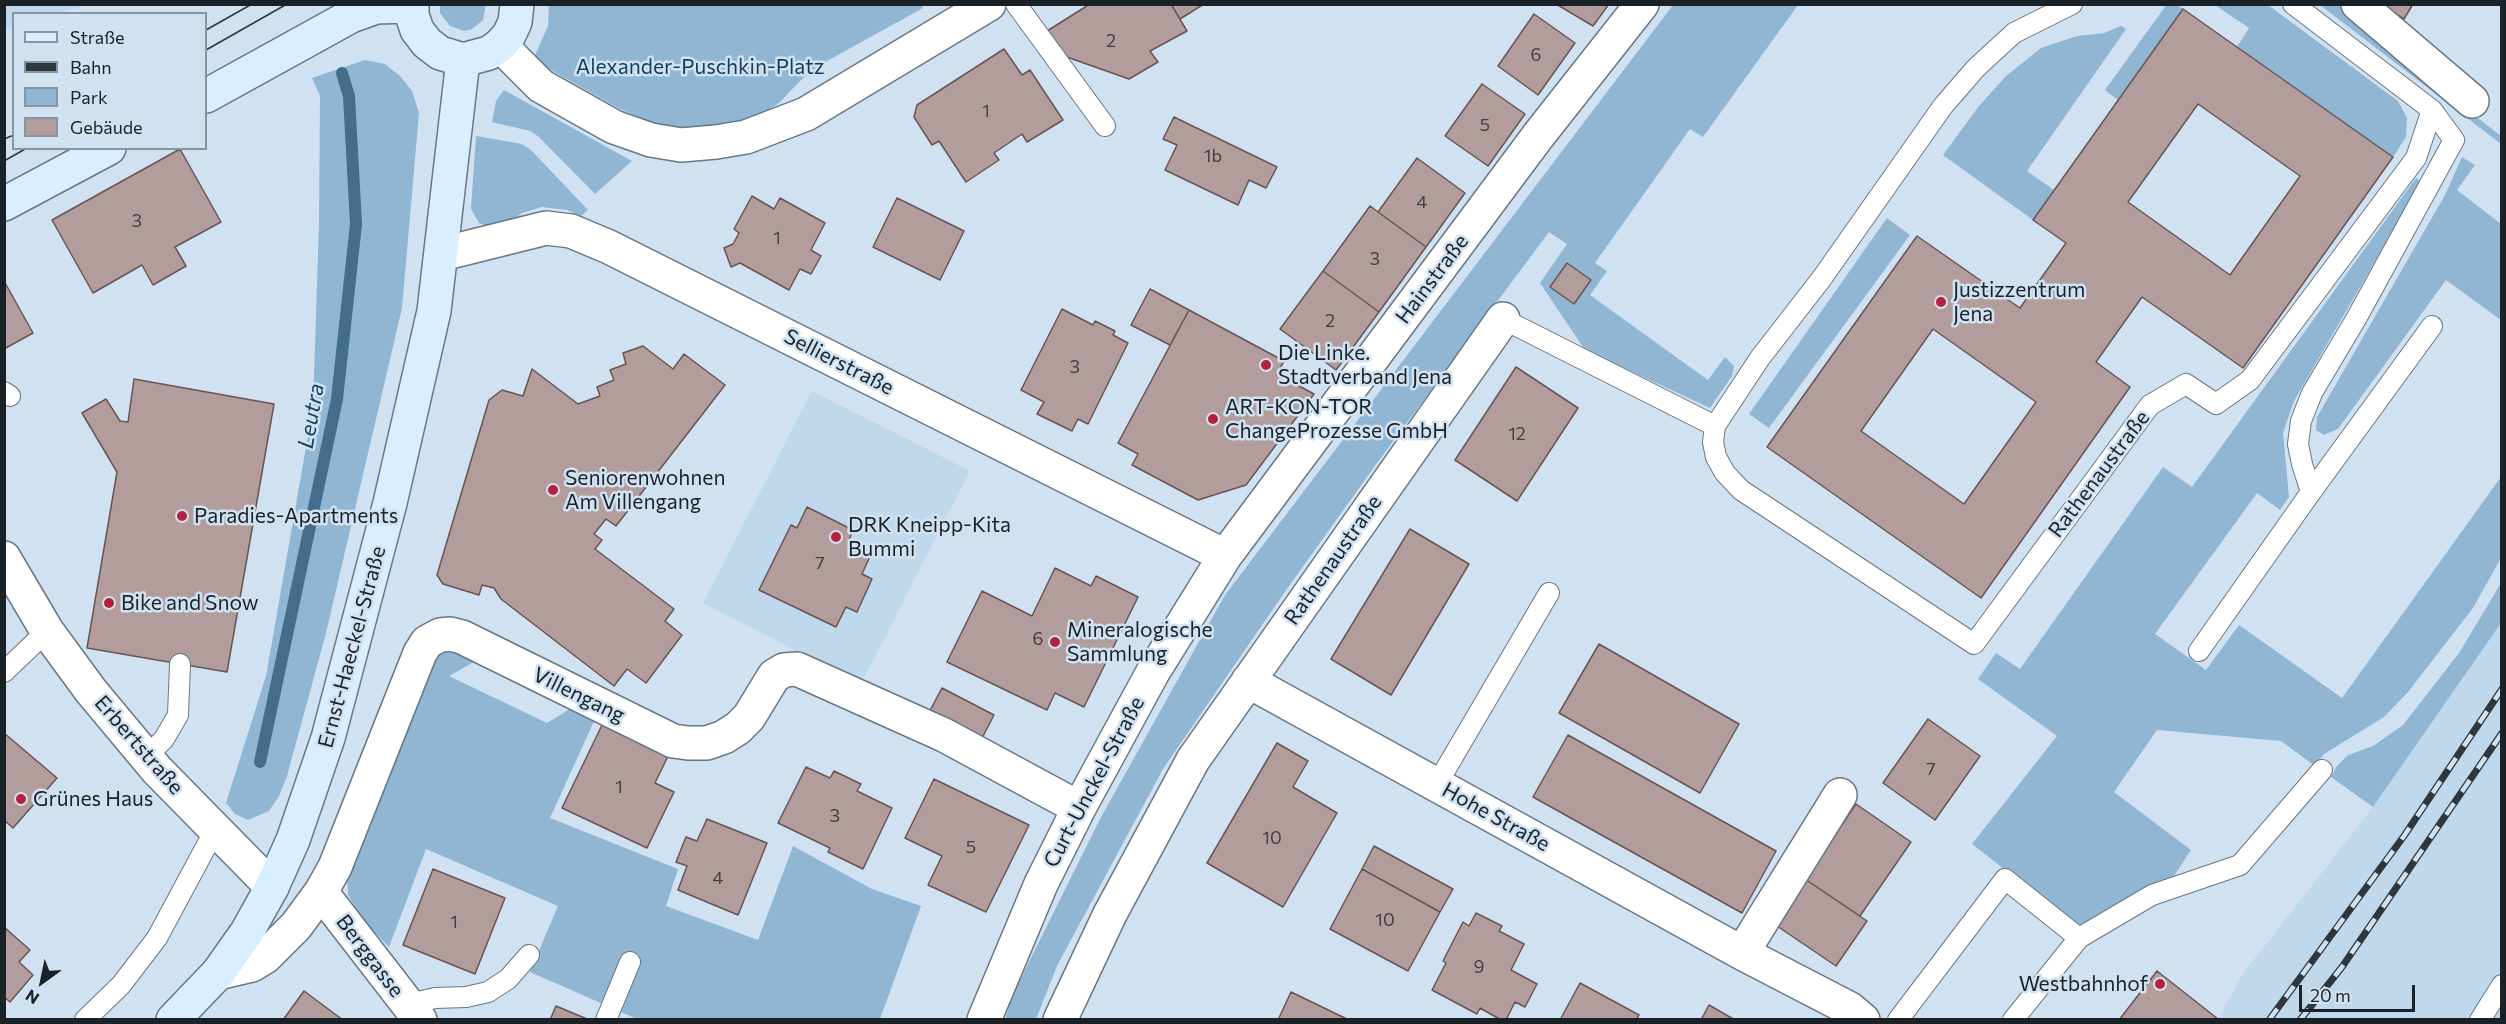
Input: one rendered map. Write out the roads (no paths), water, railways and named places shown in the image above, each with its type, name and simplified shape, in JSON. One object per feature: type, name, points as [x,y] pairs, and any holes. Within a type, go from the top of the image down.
[{"type":"main road","points":[[207,95],[351,16],[375,7],[412,5],[417,30],[427,44],[440,53],[463,60],[489,53],[509,35],[515,22],[517,4]]},
{"type":"main road","name":"Ernst-Haeckel-Straße","points":[[173,1020],[218,972],[247,932],[272,887],[297,830],[328,738],[390,503],[434,311],[463,60]]},
{"type":"main road","points":[[4,204],[105,150]]},
{"type":"street","points":[[500,45],[541,86],[614,127],[651,140],[681,145],[746,137],[806,114],[989,4]]},
{"type":"street","name":"Hainstraße","points":[[1225,556],[1538,136],[1642,4]]},
{"type":"street","points":[[2358,4],[2472,101]]},
{"type":"street","name":"Sellierstraße","points":[[442,254],[546,228],[572,231],[1225,556]]},
{"type":"street","name":"Rathenaustraße","points":[[1062,1019],[1110,914],[1193,760],[1503,318]]},
{"type":"street","name":"Curt-Unckel-Straße","points":[[984,1020],[1041,884],[1079,808],[1153,672],[1225,556]]},
{"type":"street","name":"Erbertstraße","points":[[4,558],[47,632],[91,691],[146,757],[272,887]]},
{"type":"street","name":"Villengang","points":[[218,972],[252,965],[265,957],[296,926],[321,892],[335,867],[420,653],[427,642],[440,635],[450,634],[462,637],[673,741],[688,744],[716,740],[738,728],[749,717],[774,676],[784,670],[797,669],[944,735],[1079,808]]},
{"type":"street","name":"Hohe Straße","points":[[1248,681],[1742,953],[1850,1009],[1863,1020]]},
{"type":"street","points":[[1742,953],[1840,795]]},
{"type":"street","name":"Berggasse","points":[[321,892],[413,1012]]},
{"type":"lane","points":[[1016,4],[1105,126]]},
{"type":"lane","points":[[1715,426],[1753,368],[1822,278],[1943,106],[1976,68],[2014,33],[2072,4]]},
{"type":"lane","points":[[2293,4],[2432,110],[2454,140],[2356,319],[2312,393],[2301,422],[2298,444],[2311,492]]},
{"type":"lane","name":"Rathenaustraße","points":[[1503,318],[1715,426],[1713,442],[1716,457],[1725,473],[1741,490],[1974,644],[2150,405],[2186,384],[2216,404],[2250,380],[2416,158],[2432,110]]},
{"type":"lane","points":[[2199,651],[2432,326]]},
{"type":"lane","points":[[1437,784],[1549,592]]},
{"type":"lane","points":[[4,672],[47,632]]},
{"type":"lane","points":[[146,757],[164,739],[178,715],[180,664]]},
{"type":"lane","points":[[2013,1020],[2079,938],[2152,895],[2240,865],[2322,770]]},
{"type":"lane","points":[[85,1020],[121,985],[157,938],[215,830]]},
{"type":"lane","points":[[1898,1020],[2005,879],[2079,938]]},
{"type":"lane","points":[[413,1012],[435,998],[466,997],[488,992],[508,979],[529,955]]},
{"type":"lane","points":[[606,1020],[630,962]]},
{"type":"lane","points":[[2480,1020],[2502,985]]},
{"type":"waterway","name":"Leutra","points":[[260,762],[337,399],[356,224],[349,96],[342,73]]},
{"type":"tram line","points":[[207,29],[252,4]]},
{"type":"tram line","points":[[207,49],[287,4]]},
{"type":"tram line","points":[[4,139],[12,136]]},
{"type":"tram line","points":[[4,161],[23,150]]},
{"type":"railway","points":[[2269,1020],[2404,836],[2502,689]]},
{"type":"railway","points":[[2300,1020],[2342,967],[2502,733]]},
{"type":"place","name":"Justizzentrum Jena","points":[[1941,302]]},
{"type":"place","name":"Die Linke. Stadtverband Jena","points":[[1266,365]]},
{"type":"place","name":"ART-KON-TOR ChangeProzesse GmbH","points":[[1213,419]]},
{"type":"place","name":"Seniorenwohnen Am Villengang","points":[[553,490]]},
{"type":"place","name":"Paradies-Apartments","points":[[182,516]]},
{"type":"place","name":"DRK Kneipp-Kita Bummi","points":[[836,537]]},
{"type":"place","name":"Bike and Snow","points":[[109,603]]},
{"type":"place","name":"Mineralogische Sammlung","points":[[1055,642]]},
{"type":"place","name":"Grünes Haus","points":[[21,799]]},
{"type":"place","name":"Westbahnhof","points":[[2160,984]]},
{"type":"park label","name":"Alexander-Puschkin-Platz","points":[[700,67]]}]
